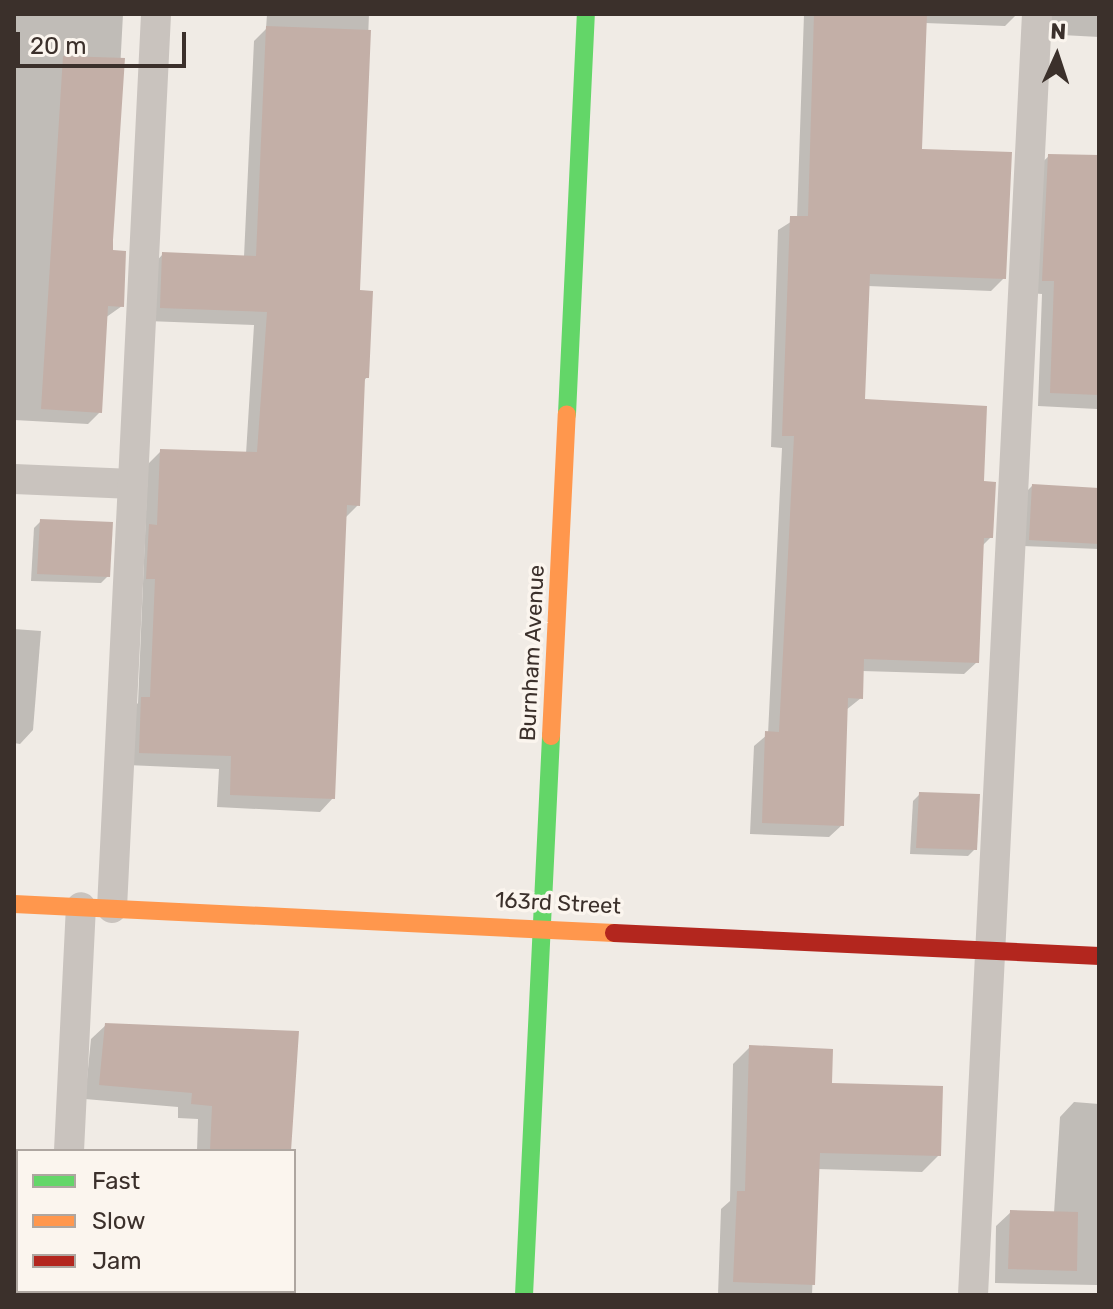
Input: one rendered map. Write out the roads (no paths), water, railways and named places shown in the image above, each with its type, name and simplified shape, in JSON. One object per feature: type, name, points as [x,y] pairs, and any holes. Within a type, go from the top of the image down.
[{"type":"main road","name":"Burnham Avenue","points":[[524,1295],[586,14]]},
{"type":"main road","name":"163rd Street","points":[[14,904],[543,926],[1099,956]]},
{"type":"lane","points":[[112,908],[156,14]]},
{"type":"lane","points":[[973,1295],[1037,14]]},
{"type":"lane","points":[[14,479],[133,484]]},
{"type":"lane","points":[[69,1149],[81,907]]}]
